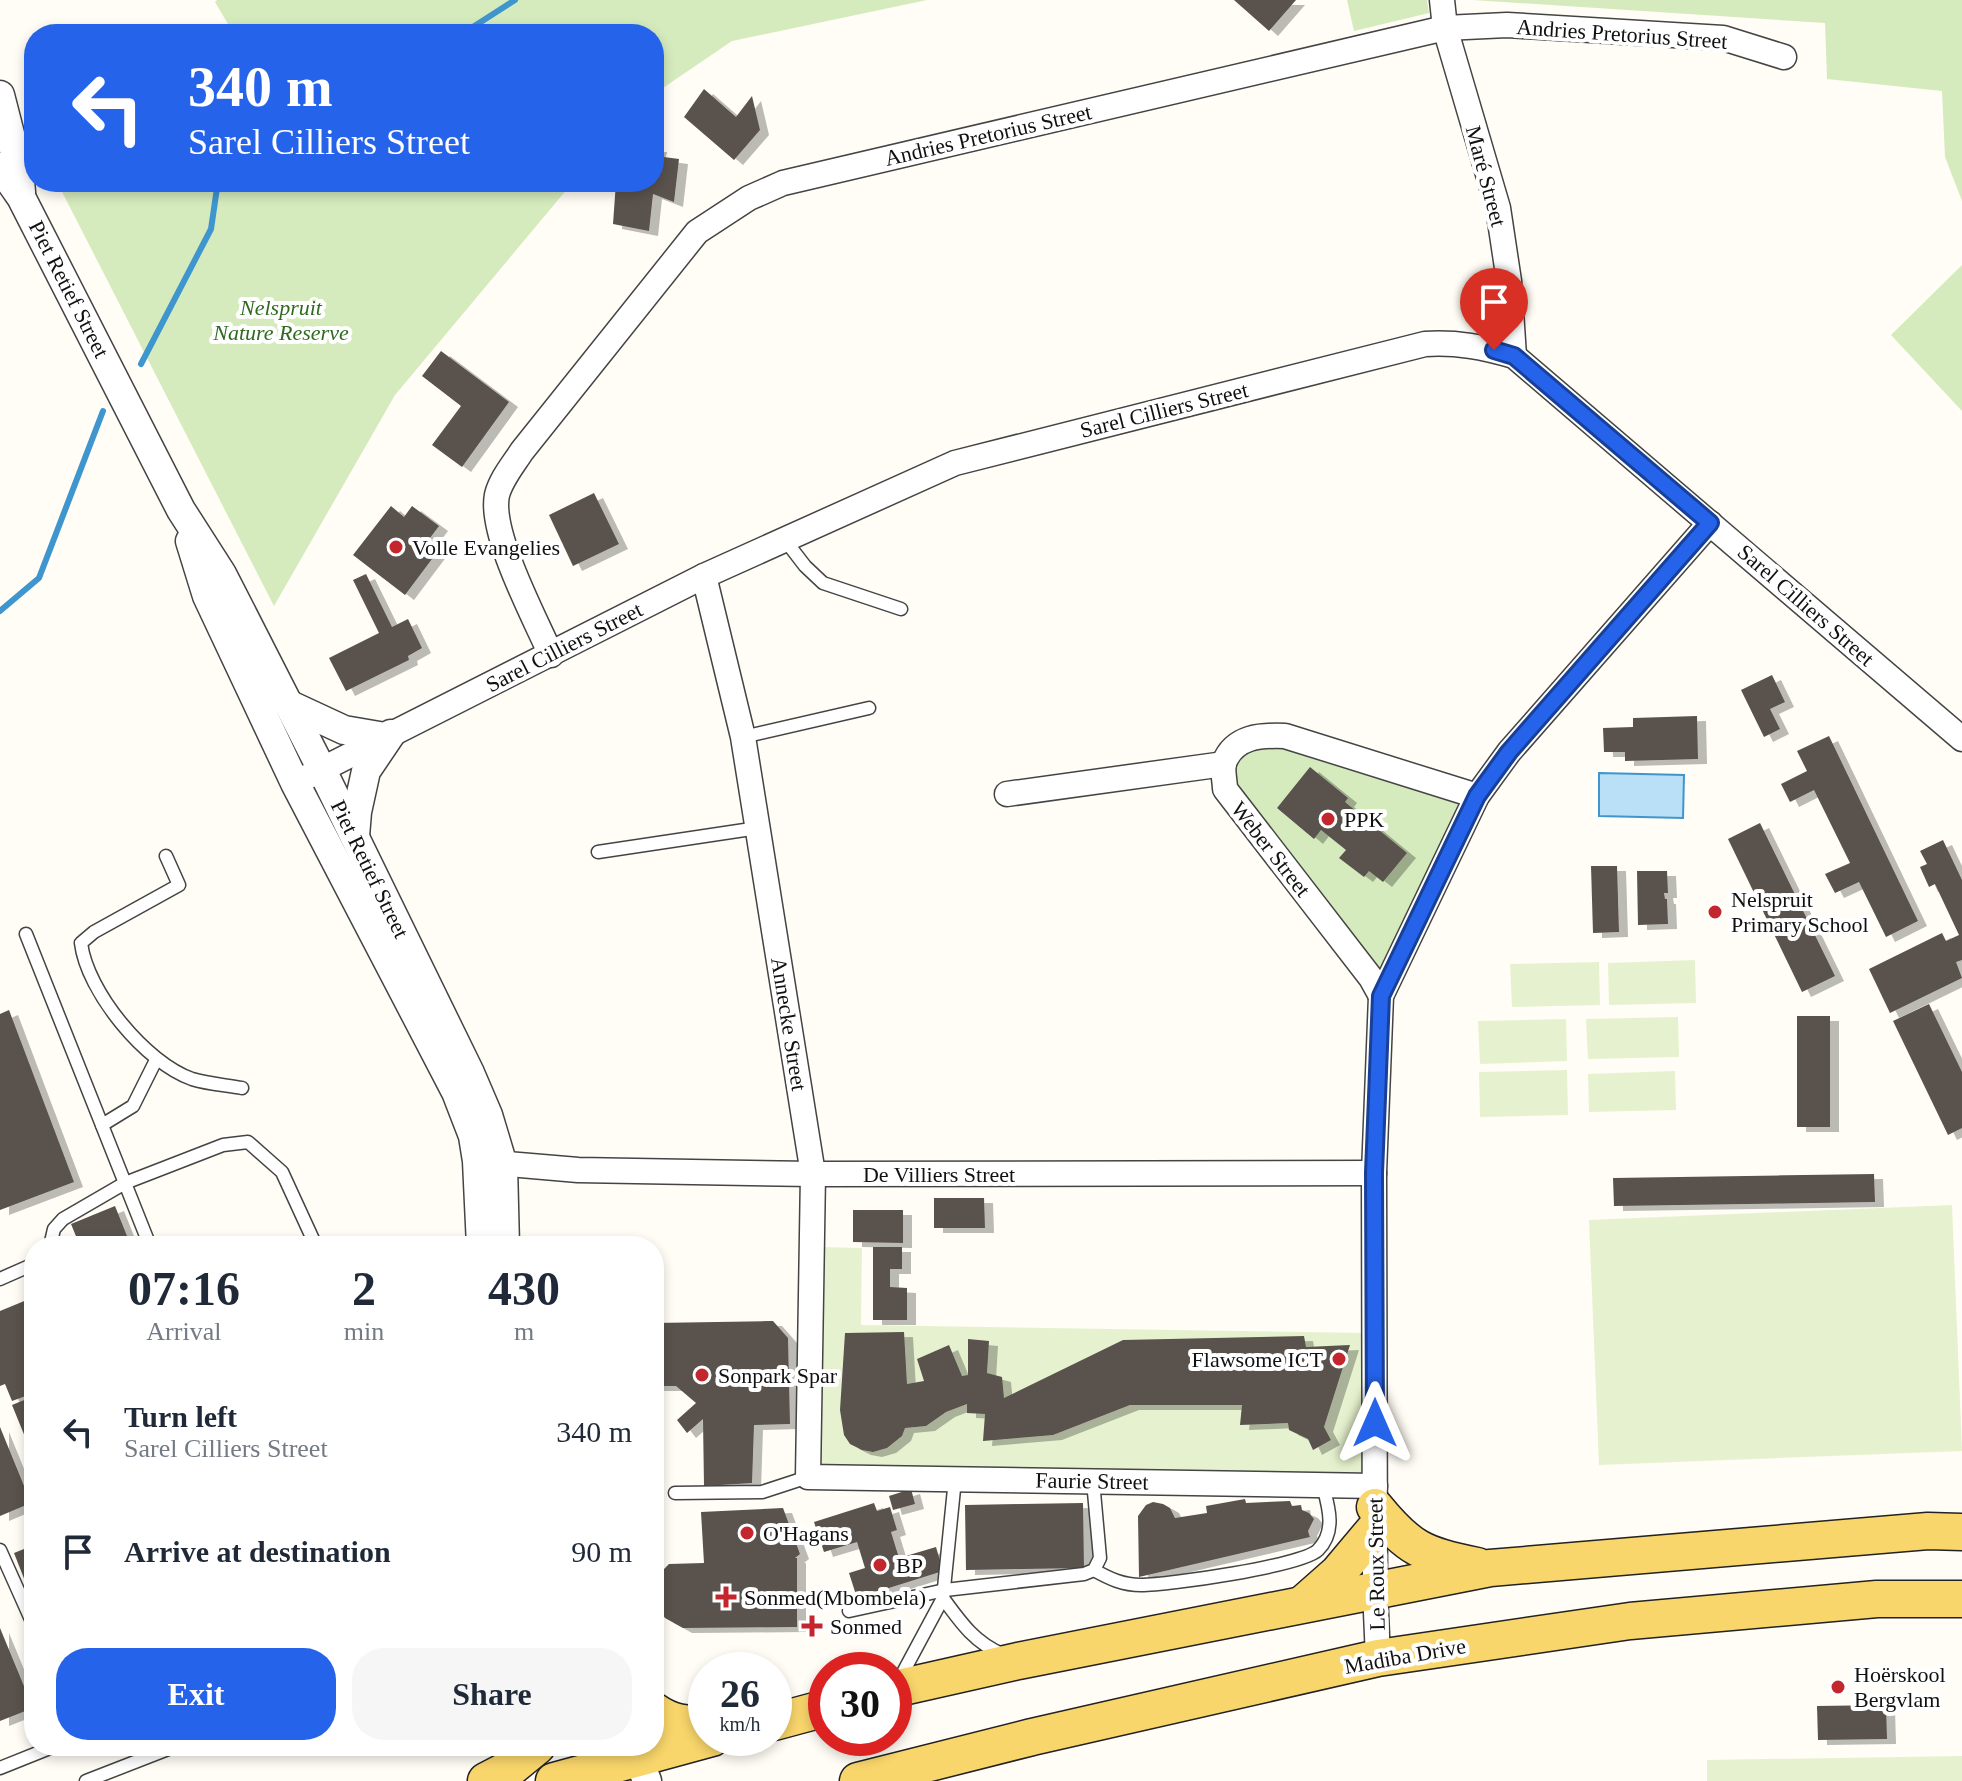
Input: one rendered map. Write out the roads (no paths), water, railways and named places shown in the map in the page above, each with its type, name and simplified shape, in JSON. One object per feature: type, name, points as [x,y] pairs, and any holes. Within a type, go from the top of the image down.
[{"type":"main road","points":[[1303,1604],[1338,1573],[1375,1507],[1410,1545],[1442,1559],[1490,1568]]},
{"type":"main road","points":[[912,1685],[1018,1661],[1490,1568],[1913,1533],[1962,1532]]},
{"type":"main road","name":"Madiba Drive","points":[[858,1781],[893,1775],[1032,1737],[1378,1658],[1630,1621],[1877,1599],[1962,1599]]},
{"type":"main road","points":[[664,1718],[688,1725]]},
{"type":"main road","points":[[664,1753],[688,1746]]},
{"type":"main road","points":[[486,1781],[525,1756]]},
{"type":"main road","points":[[554,1781],[602,1764],[640,1761]]},
{"type":"street","name":"Maré Street","points":[[1442,0],[1445,28],[1498,208],[1509,281],[1514,356]]},
{"type":"street","name":"Andries Pretorius Street","points":[[551,655],[502,540],[496,498],[501,484],[522,451],[697,232],[749,198],[783,183],[1445,28],[1507,25],[1723,38],[1784,57]]},
{"type":"street","name":"Piet Retief Street","points":[[0,95],[19,169],[21,197]]},
{"type":"street","name":"Piet Retief Street","points":[[0,167],[21,197],[181,510],[222,574],[470,1073],[488,1115],[490,1163],[503,1236]]},
{"type":"street","name":"Sarel Cilliers Street","points":[[295,783],[704,576],[955,463],[1395,351],[1446,342],[1474,344],[1514,356],[1962,739]]},
{"type":"street","name":"Piet Retief Street","points":[[181,510],[207,596],[295,783],[456,1092],[473,1136],[490,1163],[482,1236]]},
{"type":"street","name":"Le Roux Street","points":[[1378,1658],[1375,1590],[1374,1173],[1381,996],[1477,796],[1509,752],[1710,523]]},
{"type":"street","name":"Annecke Street","points":[[704,576],[743,737],[813,1174],[808,1477]]},
{"type":"street","points":[[288,704],[344,730],[388,735],[366,771],[355,838]]},
{"type":"street","points":[[1007,794],[1224,764],[1237,746],[1256,735],[1285,736],[1477,796]]},
{"type":"street","name":"Weber Street","points":[[1224,764],[1225,789],[1371,978],[1381,996]]},
{"type":"street","name":"De Villiers Street","points":[[490,1163],[578,1170],[813,1174],[1374,1173]]},
{"type":"street","name":"Faurie Street","points":[[808,1477],[1323,1486],[1375,1507]]},
{"type":"lane","points":[[785,540],[823,583],[901,609]]},
{"type":"lane","points":[[743,737],[869,708]]},
{"type":"lane","points":[[598,852],[758,828]]},
{"type":"lane","points":[[166,856],[179,885],[94,932],[81,943],[82,953],[101,997],[156,1060],[192,1079],[242,1088]]},
{"type":"lane","points":[[26,934],[146,1236]]},
{"type":"lane","points":[[102,1125],[133,1106],[156,1060]]},
{"type":"lane","points":[[52,1236],[63,1219],[125,1183],[223,1145],[248,1142],[282,1172],[311,1236]]},
{"type":"lane","points":[[0,1279],[24,1268]]},
{"type":"lane","points":[[675,1493],[762,1492],[808,1477]]},
{"type":"lane","points":[[912,1655],[944,1594],[955,1479]]},
{"type":"lane","points":[[849,1611],[1094,1570],[1100,1558],[1093,1481]]},
{"type":"lane","points":[[1094,1570],[1114,1581],[1141,1585],[1208,1578],[1311,1556],[1325,1541],[1331,1517],[1323,1486]]},
{"type":"lane","points":[[0,1550],[24,1604]]},
{"type":"lane","points":[[944,1594],[966,1630],[980,1642],[1018,1661]]},
{"type":"lane","points":[[0,1768],[30,1756]]},
{"type":"lane","points":[[86,1781],[150,1756]]},
{"type":"water","points":[[1599,773],[1684,775],[1683,818],[1599,816]]},
{"type":"waterway","points":[[478,24],[515,0]]},
{"type":"waterway","points":[[141,364],[211,229],[216,192]]},
{"type":"waterway","points":[[0,611],[39,578],[103,411]]},
{"type":"place","name":"Volle Evangelies","points":[[396,547]]},
{"type":"place","name":"PPK","points":[[1328,819]]},
{"type":"place","name":"Nelspruit Primary School","points":[[1715,912]]},
{"type":"place","name":"Flawsome ICT","points":[[1339,1359]]},
{"type":"place","name":"Sonpark Spar","points":[[702,1375]]},
{"type":"place","name":"O'Hagans","points":[[747,1533]]},
{"type":"place","name":"BP","points":[[880,1565]]},
{"type":"place","name":"Sonmed(Mbombela)","points":[[726,1597]]},
{"type":"place","name":"Sonmed","points":[[812,1626]]},
{"type":"place","name":"Hoërskool Bergvlam","points":[[1838,1687]]},
{"type":"park label","name":"Nelspruit Nature Reserve","points":[[281,320]]}]
